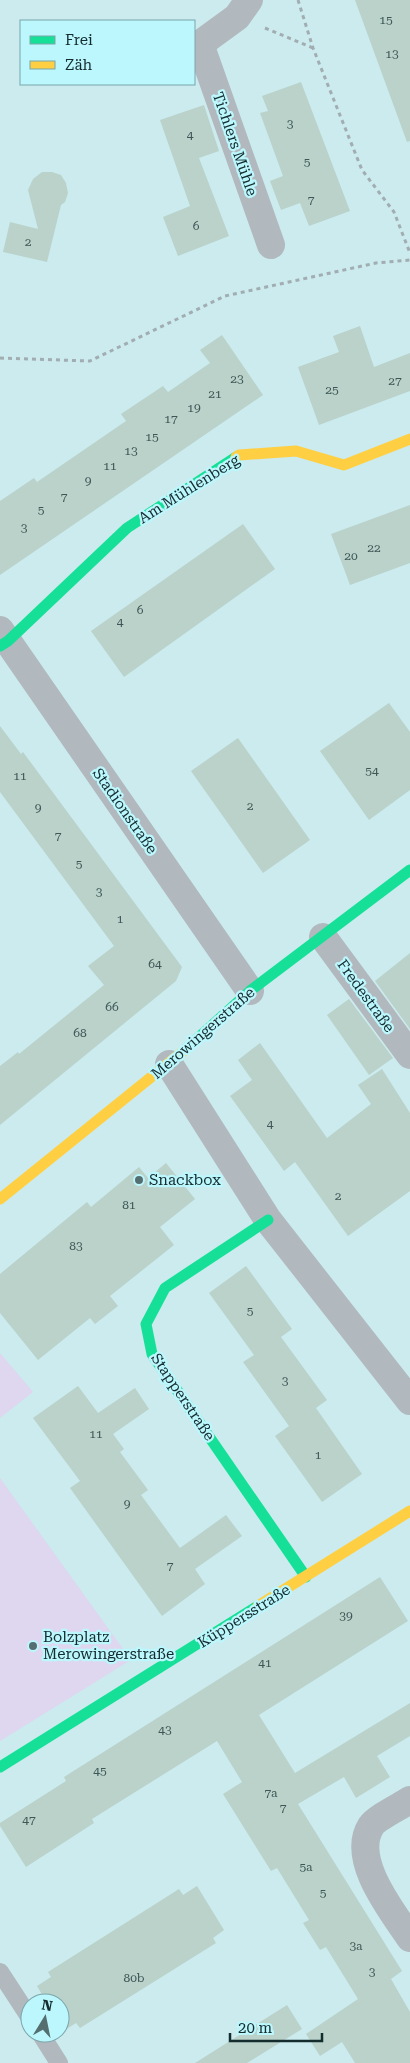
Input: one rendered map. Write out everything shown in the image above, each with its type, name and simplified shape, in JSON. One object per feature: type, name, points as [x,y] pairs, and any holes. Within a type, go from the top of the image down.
[{"type":"street","name":"Tichlers Mühle","points":[[243,8],[197,44],[271,245]]},
{"type":"street","name":"Am Mühlenberg","points":[[3,639],[128,528],[239,455],[296,451],[344,465],[410,439]]},
{"type":"street","name":"Stadionstraße","points":[[3,639],[250,991]]},
{"type":"street","name":"Merowingerstraße","points":[[0,1199],[169,1064],[250,991],[410,870]]},
{"type":"street","name":"Fredestraße","points":[[323,937],[410,1056]]},
{"type":"street","points":[[169,1064],[268,1220],[410,1401]]},
{"type":"street","name":"Stapperstraße","points":[[268,1220],[164,1288],[146,1324],[152,1354],[306,1577]]},
{"type":"street","name":"Küppersstraße","points":[[0,1767],[410,1511]]},
{"type":"street","points":[[410,1800],[372,1824],[364,1843],[370,1872],[410,1938]]},
{"type":"lane","points":[[0,1972],[20,2003]]},
{"type":"lane","points":[[46,2043],[59,2063]]},
{"type":"path","points":[[298,0],[313,48],[362,170],[394,212],[410,253]]},
{"type":"path","points":[[243,8],[313,48]]},
{"type":"path","points":[[0,358],[90,361],[224,296],[376,263],[410,260]]},
{"type":"shaded area","points":[[0,1353],[33,1392],[0,1418]]},
{"type":"shaded area","points":[[0,1478],[131,1660],[0,1741]]},
{"type":"building","points":[[355,0],[410,0],[410,141],[407,142]]},
{"type":"building","points":[[301,82],[350,211],[309,226],[300,203],[281,210],[270,181],[283,176],[260,113],[268,111],[262,96]]},
{"type":"building","points":[[204,105],[219,151],[199,158],[229,236],[178,256],[163,217],[190,206],[160,120]]},
{"type":"building","points":[[42,172],[52,172],[61,175],[66,183],[68,193],[65,202],[61,205],[47,262],[3,252],[10,222],[38,229],[28,190],[33,179]]},
{"type":"building","points":[[360,326],[374,367],[410,353],[410,391],[319,425],[298,367],[339,352],[333,336]]},
{"type":"building","points":[[222,335],[263,395],[0,575],[0,501],[34,478],[37,482],[126,421],[121,414],[163,386],[168,392],[210,363],[200,350]]},
{"type":"building","points":[[410,505],[410,563],[350,585],[331,534]]},
{"type":"building","points":[[243,524],[275,569],[124,677],[91,631]]},
{"type":"building","points":[[389,703],[410,732],[410,790],[369,820],[320,751]]},
{"type":"building","points":[[0,726],[21,754],[23,752],[182,967],[176,981],[0,1125],[0,1066],[18,1052],[19,1054],[104,985],[88,966],[114,946],[0,792]]},
{"type":"building","points":[[238,738],[310,840],[263,873],[191,771]]},
{"type":"building","points":[[410,953],[410,1029],[375,981]]},
{"type":"building","points":[[349,999],[393,1058],[369,1075],[327,1015]]},
{"type":"building","points":[[260,1043],[327,1138],[371,1104],[358,1085],[382,1069],[410,1113],[410,1191],[348,1236],[295,1162],[284,1171],[230,1096],[252,1080],[238,1060]]},
{"type":"building","points":[[166,1163],[195,1199],[160,1227],[174,1245],[110,1296],[118,1306],[95,1324],[90,1318],[38,1360],[0,1313],[0,1274],[87,1202],[91,1207],[139,1167],[148,1178]]},
{"type":"building","points":[[246,1266],[292,1329],[281,1337],[327,1400],[316,1408],[362,1474],[322,1502],[275,1436],[289,1426],[243,1362],[254,1355],[209,1293]]},
{"type":"building","points":[[78,1386],[98,1413],[135,1388],[149,1409],[113,1434],[124,1449],[120,1452],[148,1490],[141,1495],[180,1548],[226,1515],[242,1536],[195,1569],[205,1584],[162,1616],[70,1488],[80,1481],[33,1418]]},
{"type":"building","points":[[380,1577],[408,1621],[259,1715],[295,1773],[410,1703],[410,1736],[377,1756],[390,1777],[356,1798],[344,1777],[298,1804],[402,1971],[391,1979],[410,2012],[410,2063],[355,2063],[342,2042],[320,2056],[306,2034],[358,1999],[326,1947],[320,1950],[303,1923],[309,1920],[277,1868],[271,1871],[223,1794],[242,1782],[217,1741],[92,1819],[94,1823],[26,1867],[0,1826],[0,1823],[66,1781],[64,1777]]},
{"type":"building","points":[[197,1886],[224,1930],[213,1938],[216,1943],[80,2028],[76,2023],[70,2027],[70,1993],[41,1993],[37,1986],[51,1977],[48,1972],[179,1889],[183,1895]]},
{"type":"building","points":[[287,2005],[302,2029],[247,2063],[195,2063]]},
{"type":"traffic: fast","points":[[0,646],[8,641],[127,528],[236,457]]},
{"type":"traffic: fast","points":[[186,1049],[250,991],[410,870]]},
{"type":"traffic: fast","points":[[268,1220],[165,1288],[146,1324],[152,1354],[306,1577]]},
{"type":"traffic: fast","points":[[0,1767],[258,1606]]},
{"type":"traffic: slow","points":[[236,457],[239,455],[296,451],[344,465],[410,439]]},
{"type":"traffic: slow","points":[[0,1199],[186,1049]]},
{"type":"traffic: slow","points":[[258,1606],[410,1511]]},
{"type":"place","name":"Snackbox","points":[[139,1180]]},
{"type":"place","name":"Bolzplatz Merowingerstraße","points":[[33,1646]]}]
